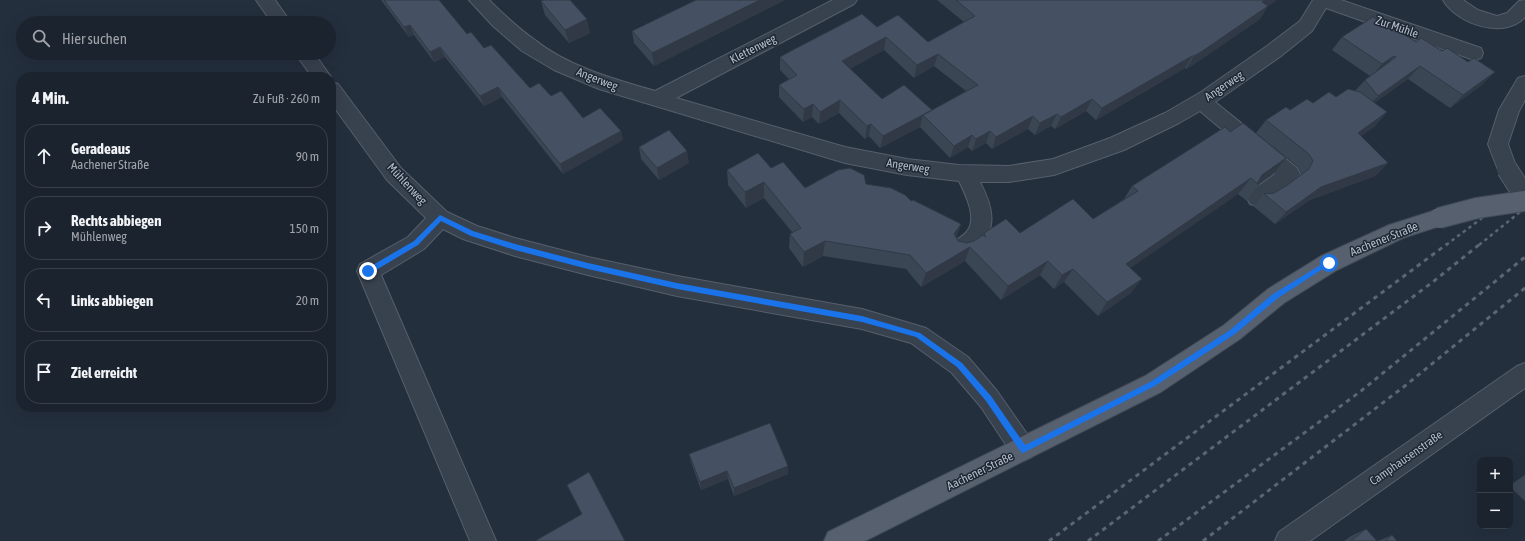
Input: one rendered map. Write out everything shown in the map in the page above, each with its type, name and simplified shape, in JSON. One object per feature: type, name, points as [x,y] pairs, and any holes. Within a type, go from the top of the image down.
[{"type":"main road","name":"Aachener Straße","points":[[837,541],[1153,384],[1232,332],[1276,296],[1329,263],[1397,231],[1477,208],[1525,201]]},
{"type":"street","points":[[265,0],[277,16]]},
{"type":"street","name":"Angerweg","points":[[478,0],[499,21],[529,46],[561,65],[606,84],[845,155],[907,167],[965,173],[1009,174],[1054,167],[1117,144],[1200,101],[1274,51],[1306,26],[1322,0]]},
{"type":"street","name":"Klettenweg","points":[[657,99],[848,0]]},
{"type":"street","name":"Zur Mühle","points":[[1322,0],[1474,53]]},
{"type":"street","points":[[1452,0],[1484,20],[1495,23],[1512,20],[1525,5]]},
{"type":"street","points":[[309,60],[318,72]]},
{"type":"street","points":[[1525,83],[1509,110],[1498,144],[1507,169],[1525,197]]},
{"type":"street","name":"Mühlenweg","points":[[336,96],[394,174],[440,218],[478,235],[515,247],[588,266],[677,286],[862,319],[918,335],[960,365],[989,399],[1023,449]]},
{"type":"street","points":[[1200,101],[1290,174],[1257,198]]},
{"type":"street","points":[[961,248],[976,236],[981,221],[981,206],[965,173]]},
{"type":"street","points":[[440,218],[416,243],[368,271],[483,541]]},
{"type":"street","name":"Camphausenstraße","points":[[1288,541],[1525,374]]},
{"type":"building","points":[[384,0],[439,0],[467,34],[471,32],[484,48],[491,45],[530,88],[539,83],[551,96],[561,91],[583,118],[600,108],[621,131],[560,164],[498,87],[480,96],[440,47],[430,52],[410,25],[404,27]]},
{"type":"building","points":[[570,0],[587,19],[565,30],[541,1]]},
{"type":"building","points":[[696,0],[760,0],[652,53],[632,31]]},
{"type":"building","points":[[956,0],[1265,0],[1262,2],[1268,6],[1201,52],[1102,108],[1092,99],[1061,117],[1057,114],[1040,123],[1033,116],[996,137],[990,131],[976,139],[972,135],[954,146],[923,115],[978,85],[938,54],[917,65],[886,37],[842,61],[882,99],[904,85],[932,110],[883,136],[871,124],[867,126],[840,100],[820,112],[813,104],[804,109],[779,85],[797,75],[780,57],[862,14],[877,27],[898,15],[928,42],[975,16]]},
{"type":"building","points":[[1373,17],[1392,31],[1396,29],[1416,42],[1421,38],[1442,51],[1447,48],[1468,62],[1474,58],[1495,72],[1463,95],[1420,66],[1378,96],[1365,80],[1396,57],[1394,56],[1382,64],[1342,37]]},
{"type":"building","points":[[1348,89],[1360,92],[1387,112],[1358,133],[1388,163],[1321,187],[1286,212],[1264,194],[1274,193],[1286,186],[1309,169],[1313,161],[1309,154],[1266,120],[1286,107],[1290,110],[1307,99],[1313,103],[1329,92],[1336,97]]},
{"type":"building","points":[[1243,123],[1286,158],[1262,175],[1258,182],[1259,185],[1251,178],[1126,264],[1142,279],[1107,302],[1073,269],[1062,275],[1048,261],[1008,286],[970,247],[926,273],[910,255],[825,241],[804,252],[790,234],[801,228],[764,182],[745,192],[727,170],[758,153],[771,168],[783,162],[805,188],[838,170],[850,168],[864,175],[866,184],[891,188],[905,195],[911,201],[913,200],[961,224],[954,234],[958,241],[967,243],[974,241],[983,235],[986,237],[984,234],[987,231],[1006,219],[1020,233],[1073,199],[1093,219],[1138,191],[1132,186],[1225,127],[1230,132]]},
{"type":"building","points":[[669,130],[687,151],[657,168],[639,147]]},
{"type":"building","points":[[770,423],[788,466],[734,488],[727,471],[700,482],[689,454]]},
{"type":"building","points":[[589,472],[625,541],[535,541],[582,514],[567,485]]},
{"type":"building","points":[[1366,529],[1377,541],[1351,541]]},
{"type":"building","points":[[1392,535],[1397,541],[1385,541]]},
{"type":"railway","points":[[1446,245],[1525,186]]},
{"type":"railway","points":[[1479,245],[1525,208]]},
{"type":"railway","points":[[1049,541],[1447,244]]},
{"type":"railway","points":[[1088,541],[1434,281],[1480,244]]},
{"type":"railway","points":[[1158,541],[1361,391],[1525,257]]},
{"type":"railway","points":[[1203,541],[1406,385],[1525,288]]},
{"type":"route","points":[[368,271],[416,243],[440,218],[471,233],[515,247],[588,266],[677,286],[862,319],[918,335],[960,365],[989,399],[1023,449],[1153,384],[1232,332],[1276,296],[1329,263]]}]
